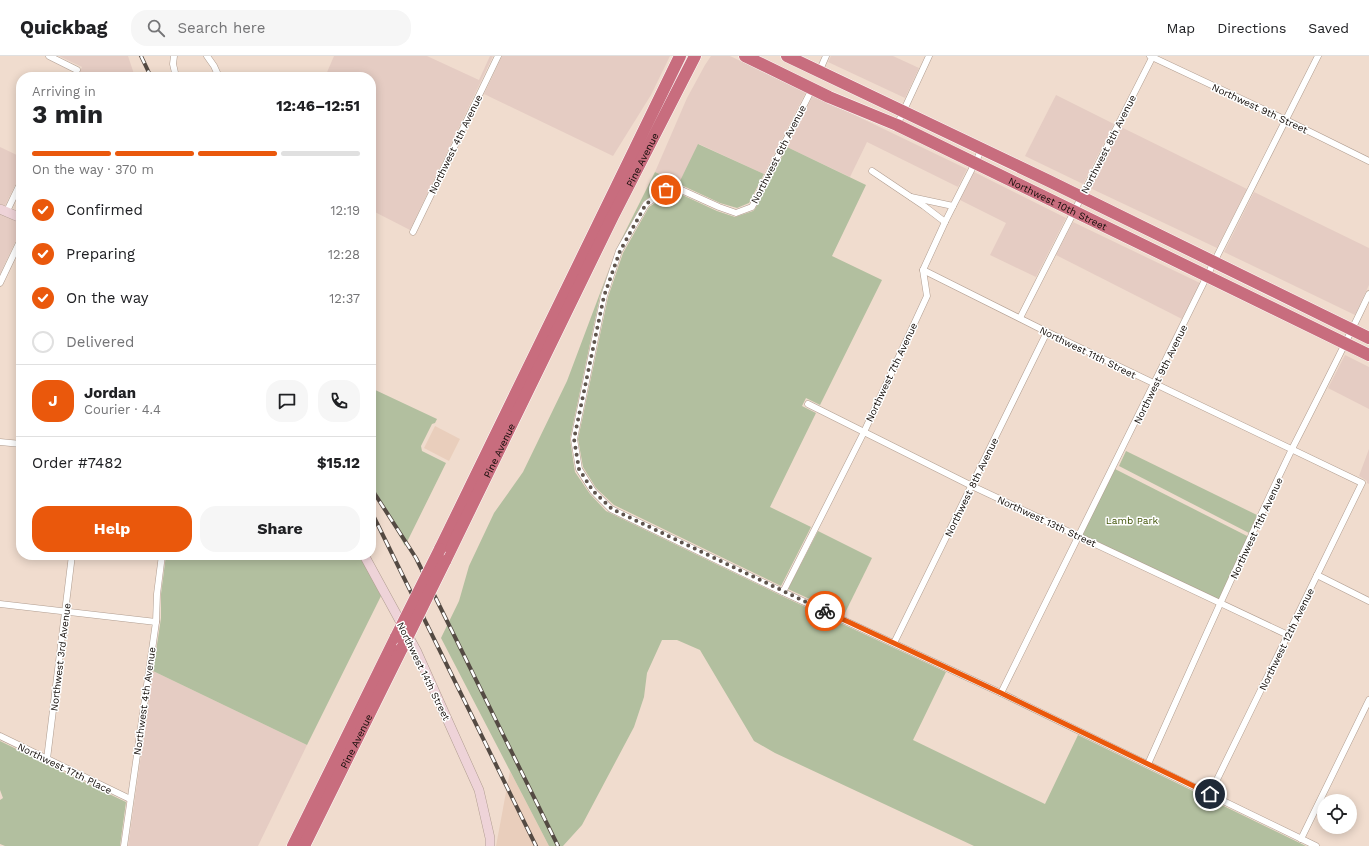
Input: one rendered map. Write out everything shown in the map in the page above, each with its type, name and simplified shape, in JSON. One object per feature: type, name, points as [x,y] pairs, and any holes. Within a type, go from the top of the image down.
[{"type":"highway","name":"Pine Avenue","points":[[293,846],[440,549],[680,56]]},
{"type":"highway","name":"Pine Avenue","points":[[304,846],[612,216],[696,56]]},
{"type":"highway","name":"Northwest 10th Street","points":[[745,56],[812,89],[897,125],[975,162],[1369,355]]},
{"type":"highway","name":"Northwest 10th Street","points":[[787,56],[982,149],[1369,338]]},
{"type":"street","points":[[49,56],[77,70]]},
{"type":"street","points":[[174,56],[173,64],[175,72]]},
{"type":"street","points":[[206,56],[216,72]]},
{"type":"street","name":"Northwest 4th Avenue","points":[[413,232],[498,56]]},
{"type":"street","points":[[819,72],[826,56]]},
{"type":"street","points":[[897,125],[929,56]]},
{"type":"street","name":"Northwest 9th Street","points":[[1152,56],[1369,161]]},
{"type":"street","name":"Northwest 8th Avenue","points":[[1020,318],[1152,56]]},
{"type":"street","name":"Northwest 9th Avenue","points":[[1001,693],[1080,537],[1214,263],[1318,56]]},
{"type":"street","name":"Northwest 6th Avenue","points":[[783,592],[612,509],[593,491],[579,469],[574,439],[604,296],[620,251],[646,204],[666,190],[677,188],[736,213],[752,207],[812,89]]},
{"type":"street","points":[[923,270],[945,222],[982,149]]},
{"type":"street","points":[[872,171],[945,222]]},
{"type":"street","points":[[16,190],[3,210],[16,216]]},
{"type":"street","points":[[909,196],[953,206]]},
{"type":"street","points":[[0,283],[16,249]]},
{"type":"street","name":"Northwest 11th Street","points":[[923,270],[1047,332],[1362,483]]},
{"type":"street","name":"Northwest 7th Avenue","points":[[783,592],[864,432],[927,296],[923,270]]},
{"type":"street","name":"Northwest 11th Avenue","points":[[1148,764],[1292,450],[1346,344],[1369,294]]},
{"type":"street","name":"Northwest 8th Avenue","points":[[894,643],[1047,332]]},
{"type":"street","name":"Northwest 13th Street","points":[[808,404],[972,486],[1221,602],[1288,635]]},
{"type":"street","points":[[0,442],[16,444]]},
{"type":"street","name":"Northwest 12th Avenue","points":[[1210,794],[1362,483]]},
{"type":"street","name":"Northwest 3rd Avenue","points":[[47,759],[71,560]]},
{"type":"street","name":"Northwest 4th Avenue","points":[[124,846],[156,622],[157,594],[161,560]]},
{"type":"street","name":"Northwest 14th Street","points":[[367,560],[417,652],[479,790],[490,838],[490,846]]},
{"type":"street","points":[[1317,575],[1369,601]]},
{"type":"street","points":[[783,592],[1001,693],[1316,846]]},
{"type":"street","points":[[0,604],[156,622]]},
{"type":"street","points":[[1301,839],[1369,700]]},
{"type":"street","name":"Northwest 17th Place","points":[[0,736],[130,799]]},
{"type":"shaded area","points":[[59,56],[128,56],[133,72],[80,72],[82,67]]},
{"type":"shaded area","points":[[334,56],[427,56],[479,80],[490,56],[493,56],[410,230],[376,213],[376,72],[327,72]]},
{"type":"shaded area","points":[[502,56],[670,56],[651,95],[613,156],[484,94]]},
{"type":"shaded area","points":[[711,56],[730,56],[806,92],[764,174],[699,144],[679,183],[655,172],[687,98]]},
{"type":"shaded area","points":[[831,56],[893,56],[919,68],[905,98],[828,62]]},
{"type":"shaded area","points":[[813,95],[967,169],[958,187],[867,142],[850,177],[787,147]]},
{"type":"shaded area","points":[[1056,95],[1114,124],[1083,184],[1025,156]]},
{"type":"shaded area","points":[[1121,127],[1247,189],[1217,248],[1090,188]]},
{"type":"shaded area","points":[[0,147],[16,155],[16,183],[5,206],[0,204]]},
{"type":"shaded area","points":[[974,172],[1066,218],[1036,277],[990,255],[1006,223],[960,200]]},
{"type":"shaded area","points":[[1254,192],[1369,248],[1369,285],[1355,315],[1224,252]]},
{"type":"shaded area","points":[[0,213],[16,221],[16,240],[0,274]]},
{"type":"shaded area","points":[[1073,222],[1200,283],[1182,319],[1056,255]]},
{"type":"shaded area","points":[[1345,355],[1369,367],[1369,409],[1328,388]]},
{"type":"shaded area","points":[[435,426],[460,439],[449,461],[424,448]]},
{"type":"shaded area","points":[[1369,449],[1369,484],[1359,476]]},
{"type":"shaded area","points":[[153,671],[307,745],[258,846],[128,846]]},
{"type":"shaded area","points":[[510,771],[549,846],[496,846]]},
{"type":"green space","points":[[698,144],[764,174],[749,203],[737,208],[720,203],[679,184],[664,187],[643,202],[617,248],[655,172],[679,183]]},
{"type":"green space","points":[[787,147],[866,185],[832,256],[882,280],[820,405],[806,398],[802,406],[816,413],[770,507],[811,527],[781,586],[614,505],[596,488],[583,467],[578,439],[608,297],[623,253],[649,207],[667,195],[676,192],[717,211],[735,217],[753,211]]},
{"type":"green space","points":[[611,264],[600,296],[570,439],[575,472],[590,494],[606,511],[784,597],[946,672],[913,740],[1045,804],[1078,735],[1306,846],[974,846],[775,753],[754,741],[700,650],[677,640],[662,640],[647,673],[644,697],[634,727],[582,825],[563,846],[549,846],[441,638],[459,601],[469,566],[494,513],[523,472],[567,381]]},
{"type":"green space","points":[[376,390],[437,419],[435,423],[432,424],[421,446],[422,451],[446,463],[405,546],[376,493]]},
{"type":"green space","points":[[1126,451],[1257,515],[1249,533],[1119,466]]},
{"type":"green space","name":"Lamb Park","points":[[1113,468],[1251,538],[1221,603],[1080,537]]},
{"type":"green space","points":[[818,531],[872,558],[844,615],[788,589]]},
{"type":"green space","points":[[165,560],[363,560],[381,596],[307,745],[153,671],[161,618],[161,594]]},
{"type":"green space","points":[[0,741],[43,762],[43,764],[46,764],[126,802],[120,846],[5,846],[0,844],[0,800],[3,798],[0,790]]},
{"type":"railway","points":[[141,56],[149,72]]},
{"type":"railway","points":[[376,496],[416,558],[558,846]]},
{"type":"railway","points":[[376,521],[536,846]]},
{"type":"way so far","points":[[666,190],[646,204],[620,251],[604,296],[574,439],[579,469],[593,491],[612,509],[825,611]]},
{"type":"route","points":[[825,611],[1001,693],[1210,794]]}]
